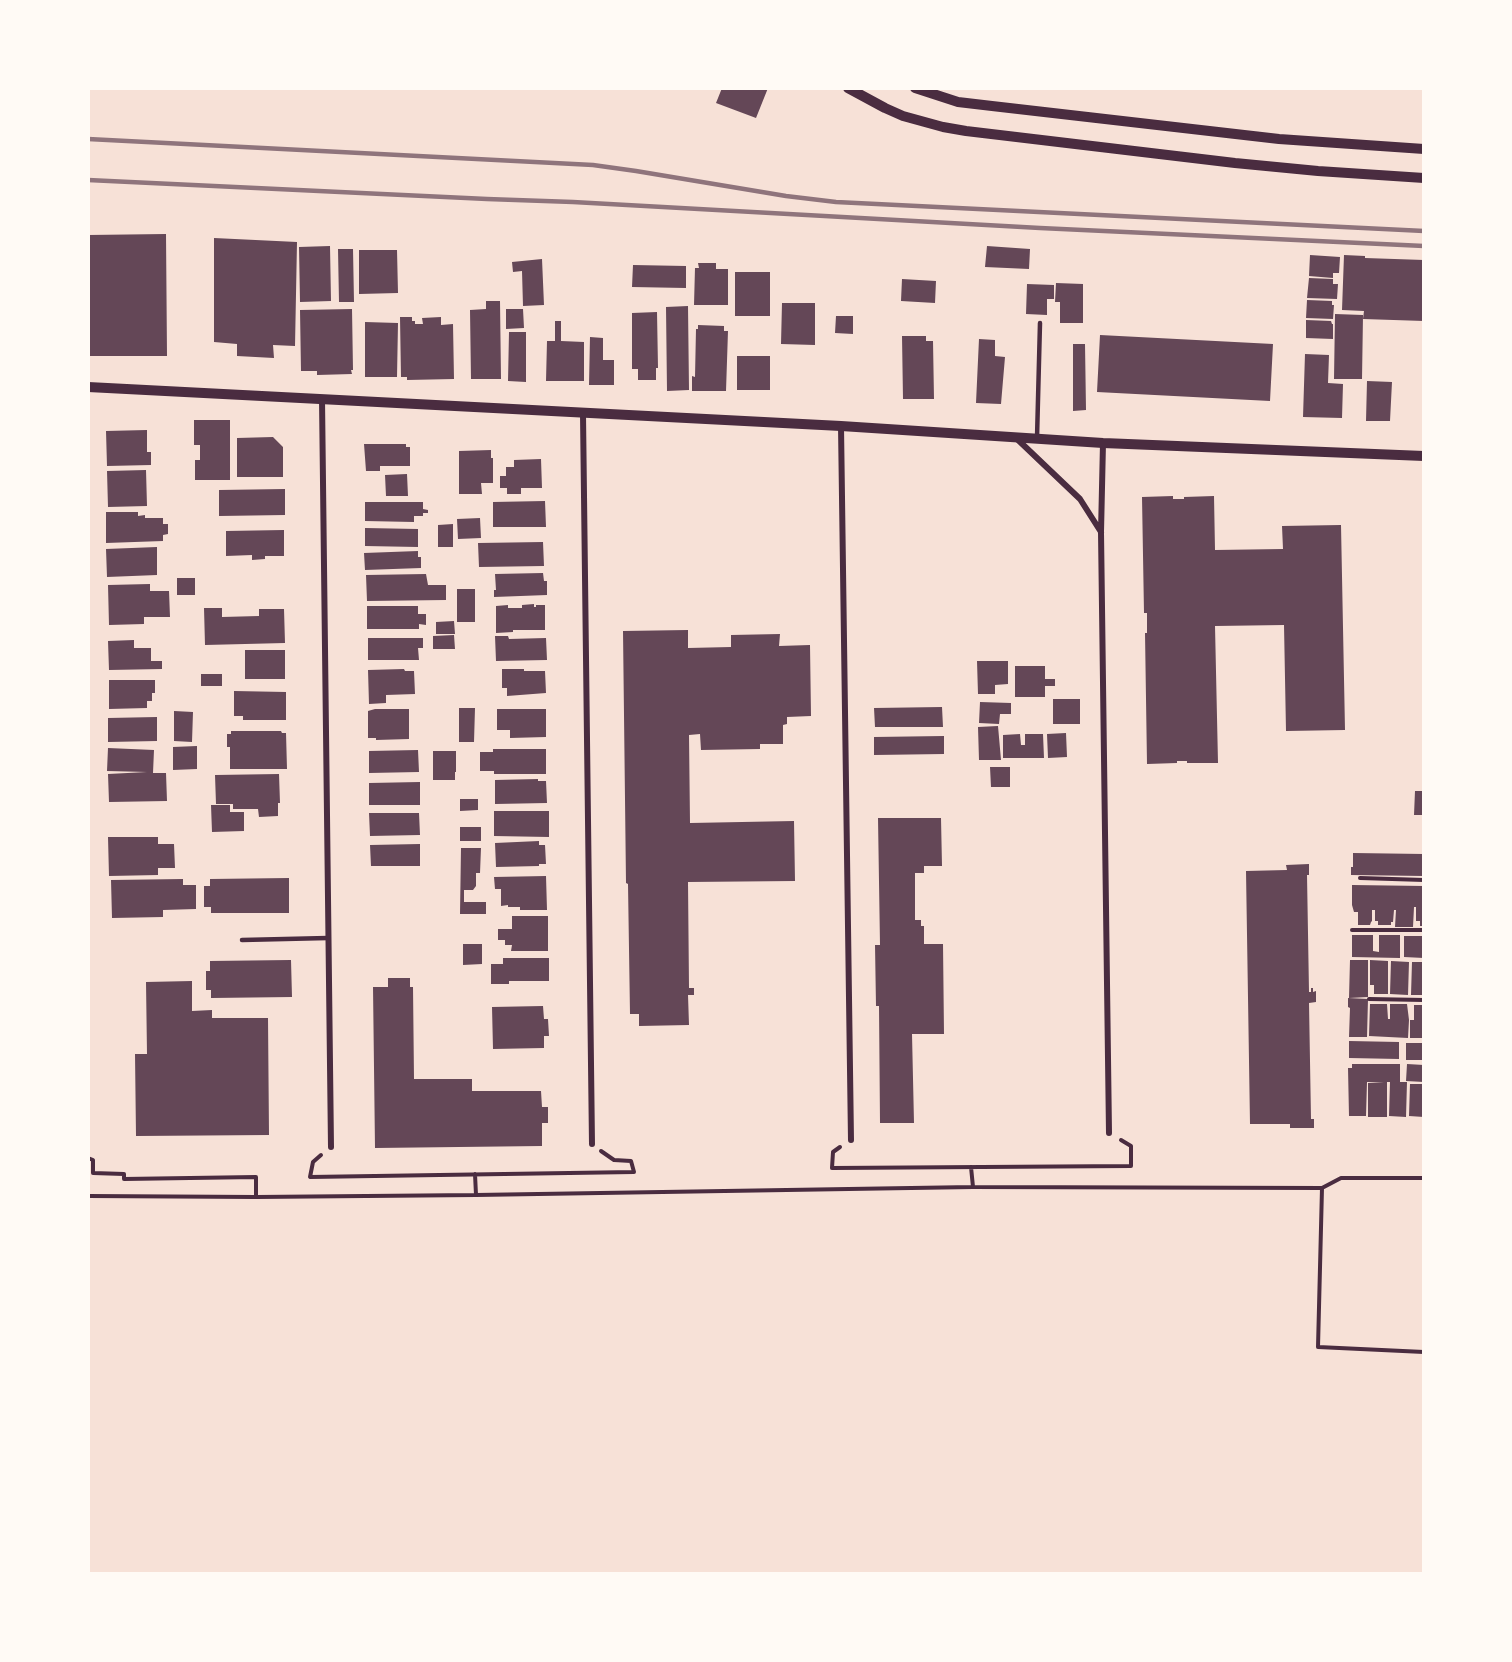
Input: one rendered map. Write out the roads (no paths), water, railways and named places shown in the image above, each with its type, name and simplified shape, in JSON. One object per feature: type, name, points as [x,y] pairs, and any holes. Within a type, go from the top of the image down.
[{"type":"street","points":[[848,88],[903,116],[966,131],[1235,163],[1318,171],[1424,177]]},
{"type":"street","points":[[915,88],[943,98],[993,106],[1279,139],[1424,149]]},
{"type":"street","points":[[88,387],[841,426],[1016,438],[1424,456]]},
{"type":"street","points":[[322,399],[331,1147]]},
{"type":"street","points":[[583,414],[592,1144]]},
{"type":"street","points":[[841,426],[851,1140]]},
{"type":"street","points":[[1016,438],[1080,499],[1101,532]]},
{"type":"street","points":[[1103,442],[1101,532],[1108,1133]]},
{"type":"lane","points":[[1037,439],[1040,323]]},
{"type":"lane","points":[[242,940],[328,938]]},
{"type":"railway","points":[[88,139],[593,165],[836,202],[1424,231]]},
{"type":"railway","points":[[88,180],[573,202],[1040,228],[1424,246]]}]
